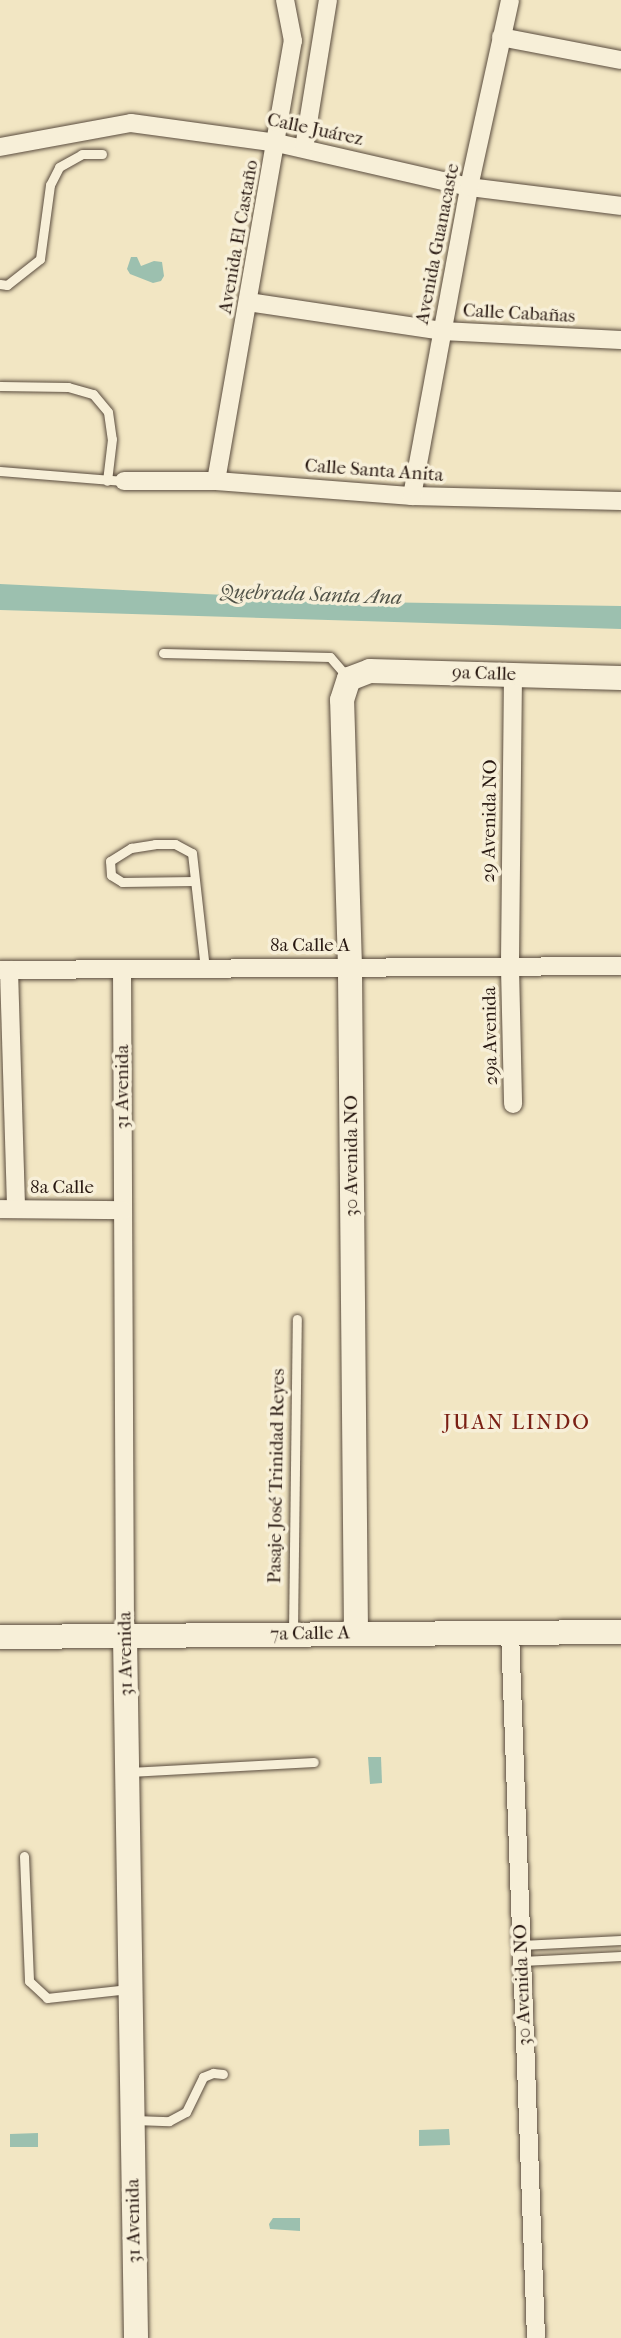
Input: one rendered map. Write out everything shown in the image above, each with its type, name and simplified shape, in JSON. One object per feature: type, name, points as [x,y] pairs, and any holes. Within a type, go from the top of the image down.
[{"type":"street","name":"Avenida El Castaño","points":[[216,481],[293,41],[285,0]]},
{"type":"street","points":[[304,148],[328,0]]},
{"type":"street","name":"Avenida Guanacaste","points":[[412,496],[469,187],[510,0]]},
{"type":"street","points":[[501,37],[621,60]]},
{"type":"street","points":[[293,41],[319,44]]},
{"type":"street","name":"Calle Juárez","points":[[0,147],[131,123],[277,142],[469,187],[621,206]]},
{"type":"street","name":"Calle Cabañas","points":[[248,302],[442,331],[621,340]]},
{"type":"street","name":"Calle Santa Anita","points":[[115,481],[216,481],[412,496],[621,502]]},
{"type":"street","name":"9a Calle","points":[[349,679],[370,671],[621,678]]},
{"type":"street","name":"29 Avenida NO","points":[[510,968],[513,675]]},
{"type":"street","name":"30 Avenida NO","points":[[349,679],[342,700],[350,967],[356,1633]]},
{"type":"street","name":"8a Calle A","points":[[4,970],[621,966]]},
{"type":"street","name":"29a Avenida","points":[[510,968],[513,1104]]},
{"type":"street","name":"31 Avenida","points":[[122,969],[125,1636],[136,2338]]},
{"type":"street","points":[[4,970],[8,1209]]},
{"type":"street","name":"8a Calle","points":[[8,1209],[123,1210]]},
{"type":"street","name":"30 Avenida NO","points":[[510,1632],[536,2338]]},
{"type":"street","name":"7a Calle A","points":[[0,1637],[621,1632]]},
{"type":"lane","points":[[0,284],[7,285],[40,259],[50,186],[59,167],[82,154],[102,154]]},
{"type":"lane","points":[[0,386],[68,387],[93,394],[108,412],[115,481],[0,471]]},
{"type":"lane","points":[[163,653],[330,657],[349,679]]},
{"type":"lane","points":[[195,881],[122,882],[111,875],[110,861],[131,848],[175,844],[192,853],[205,968]]},
{"type":"lane","name":"Pasaje José Trinidad Reyes","points":[[293,1634],[297,1319]]},
{"type":"lane","points":[[127,1772],[314,1762]]},
{"type":"lane","points":[[24,1856],[29,1981],[47,1998],[131,1989]]},
{"type":"lane","points":[[522,1953],[621,1940]]},
{"type":"lane","points":[[522,1953],[621,1956]]},
{"type":"lane","points":[[132,2120],[169,2121],[186,2112],[203,2077],[213,2073],[223,2074]]},
{"type":"shaded area","points":[[131,257],[137,257],[141,266],[154,261],[162,262],[164,276],[161,281],[153,283],[130,274],[127,269]]},
{"type":"shaded area","points":[[0,584],[369,602],[621,606],[621,629],[0,610]]},
{"type":"shaded area","points":[[368,1757],[381,1757],[382,1783],[370,1784]]},
{"type":"shaded area","points":[[449,2129],[450,2145],[419,2146],[419,2130]]},
{"type":"shaded area","points":[[38,2133],[38,2147],[10,2147],[10,2134]]},
{"type":"shaded area","points":[[273,2218],[300,2218],[300,2231],[270,2229],[269,2224]]},
{"type":"district","name":"JUAN LINDO","points":[[517,1422]]},
{"type":"water label","name":"Quebrada Santa Ana","points":[[311,594]]}]
